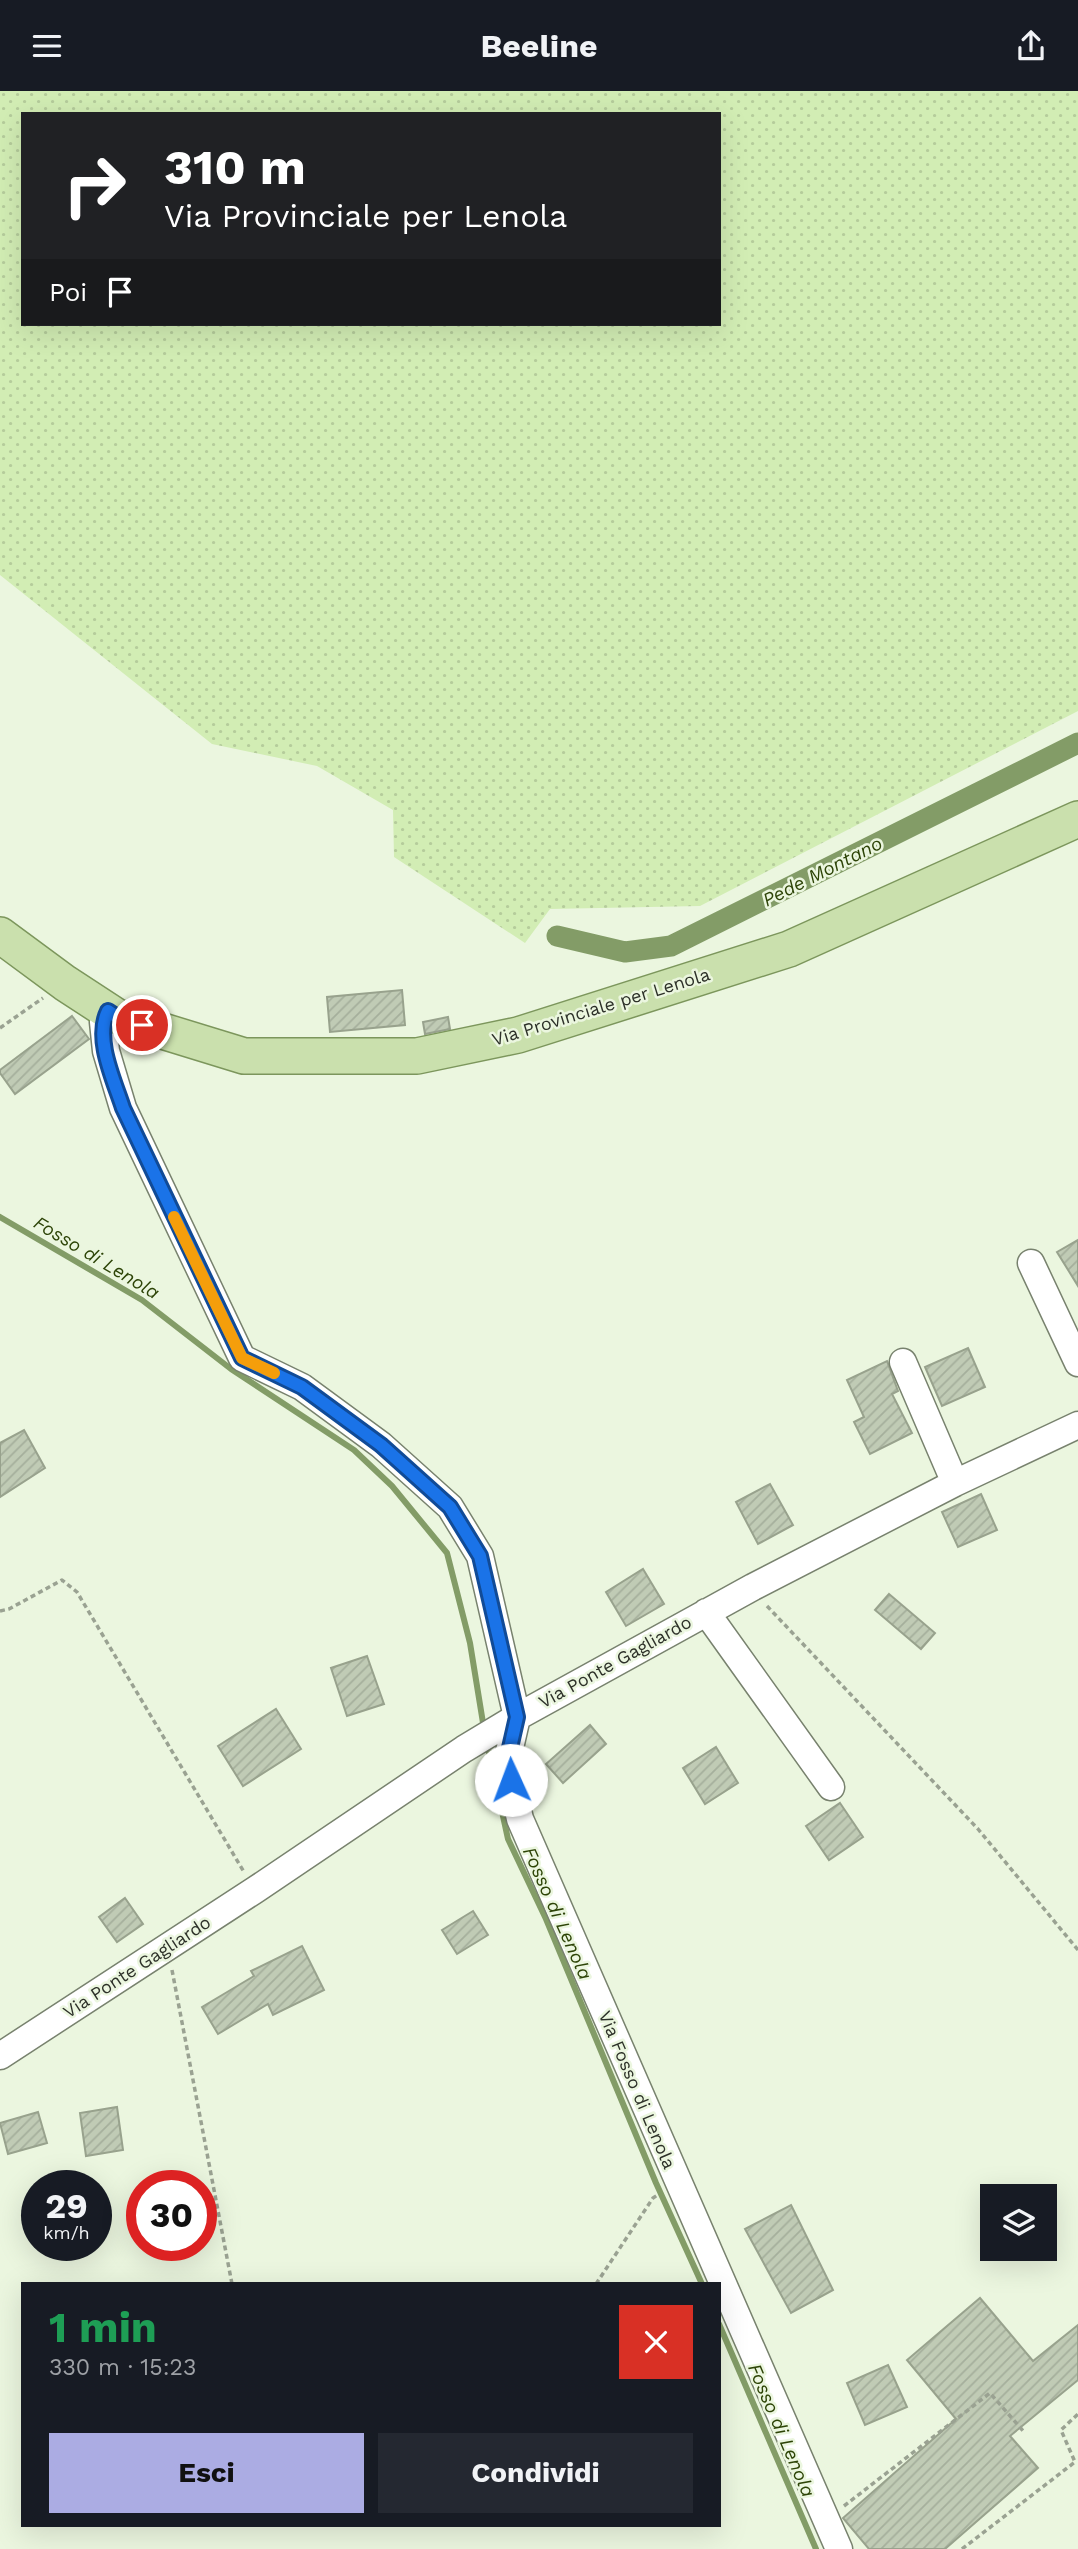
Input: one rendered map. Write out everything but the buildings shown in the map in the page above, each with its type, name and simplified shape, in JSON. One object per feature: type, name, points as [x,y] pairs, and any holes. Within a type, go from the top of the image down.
[{"type":"main road","name":"Via Provinciale per Lenola","points":[[0,935],[117,1017],[243,1056],[417,1056],[518,1035],[789,949],[1078,819]]},
{"type":"street","name":"Via Fosso di Lenola","points":[[108,1011],[103,1022],[106,1051],[123,1108],[242,1358],[302,1387],[381,1445],[450,1507],[480,1556],[517,1717],[507,1761],[520,1819],[839,2549]]},
{"type":"street","points":[[1031,1263],[1078,1363]]},
{"type":"street","points":[[904,1362],[955,1483]]},
{"type":"street","name":"Via Ponte Gagliardo","points":[[0,2056],[255,1890],[464,1749],[517,1717],[753,1587],[955,1483],[1078,1425]]},
{"type":"street","points":[[706,1612],[831,1787]]},
{"type":"path","points":[[0,1028],[65,983]]},
{"type":"path","points":[[0,1611],[9,1609],[62,1580],[77,1592],[255,1890]]},
{"type":"path","points":[[753,1587],[771,1612],[978,1829],[1078,1950]]},
{"type":"path","points":[[168,1947],[232,2282]]},
{"type":"path","points":[[597,2282],[653,2197]]},
{"type":"path","points":[[825,2521],[990,2393],[1025,2433]]},
{"type":"path","points":[[962,2549],[1075,2462],[1061,2430],[1078,2414]]},
{"type":"green space","points":[[0,91],[1078,91],[1078,711],[700,906],[550,909],[525,943],[394,857],[393,810],[317,766],[212,744],[0,575]]},
{"type":"waterway","name":"Pede Montano","points":[[557,936],[625,952],[671,946],[1078,743]]},
{"type":"waterway","name":"Fosso di Lenola","points":[[0,1217],[142,1300],[231,1369],[354,1450],[392,1486],[447,1553],[470,1643],[484,1729]]},
{"type":"waterway","name":"Fosso di Lenola","points":[[487,1743],[508,1839],[546,1919],[656,2183],[701,2282]]},
{"type":"waterway","name":"Fosso di Lenola","points":[[721,2329],[816,2549]]},
{"type":"slow traffic","points":[[174,1217],[242,1358],[274,1373]]},
{"type":"route","points":[[142,1025],[117,1017],[108,1011],[103,1022],[106,1051],[117,1089],[123,1108],[242,1358],[302,1387],[381,1445],[450,1507],[480,1556],[517,1717],[507,1761],[511,1780]]}]
